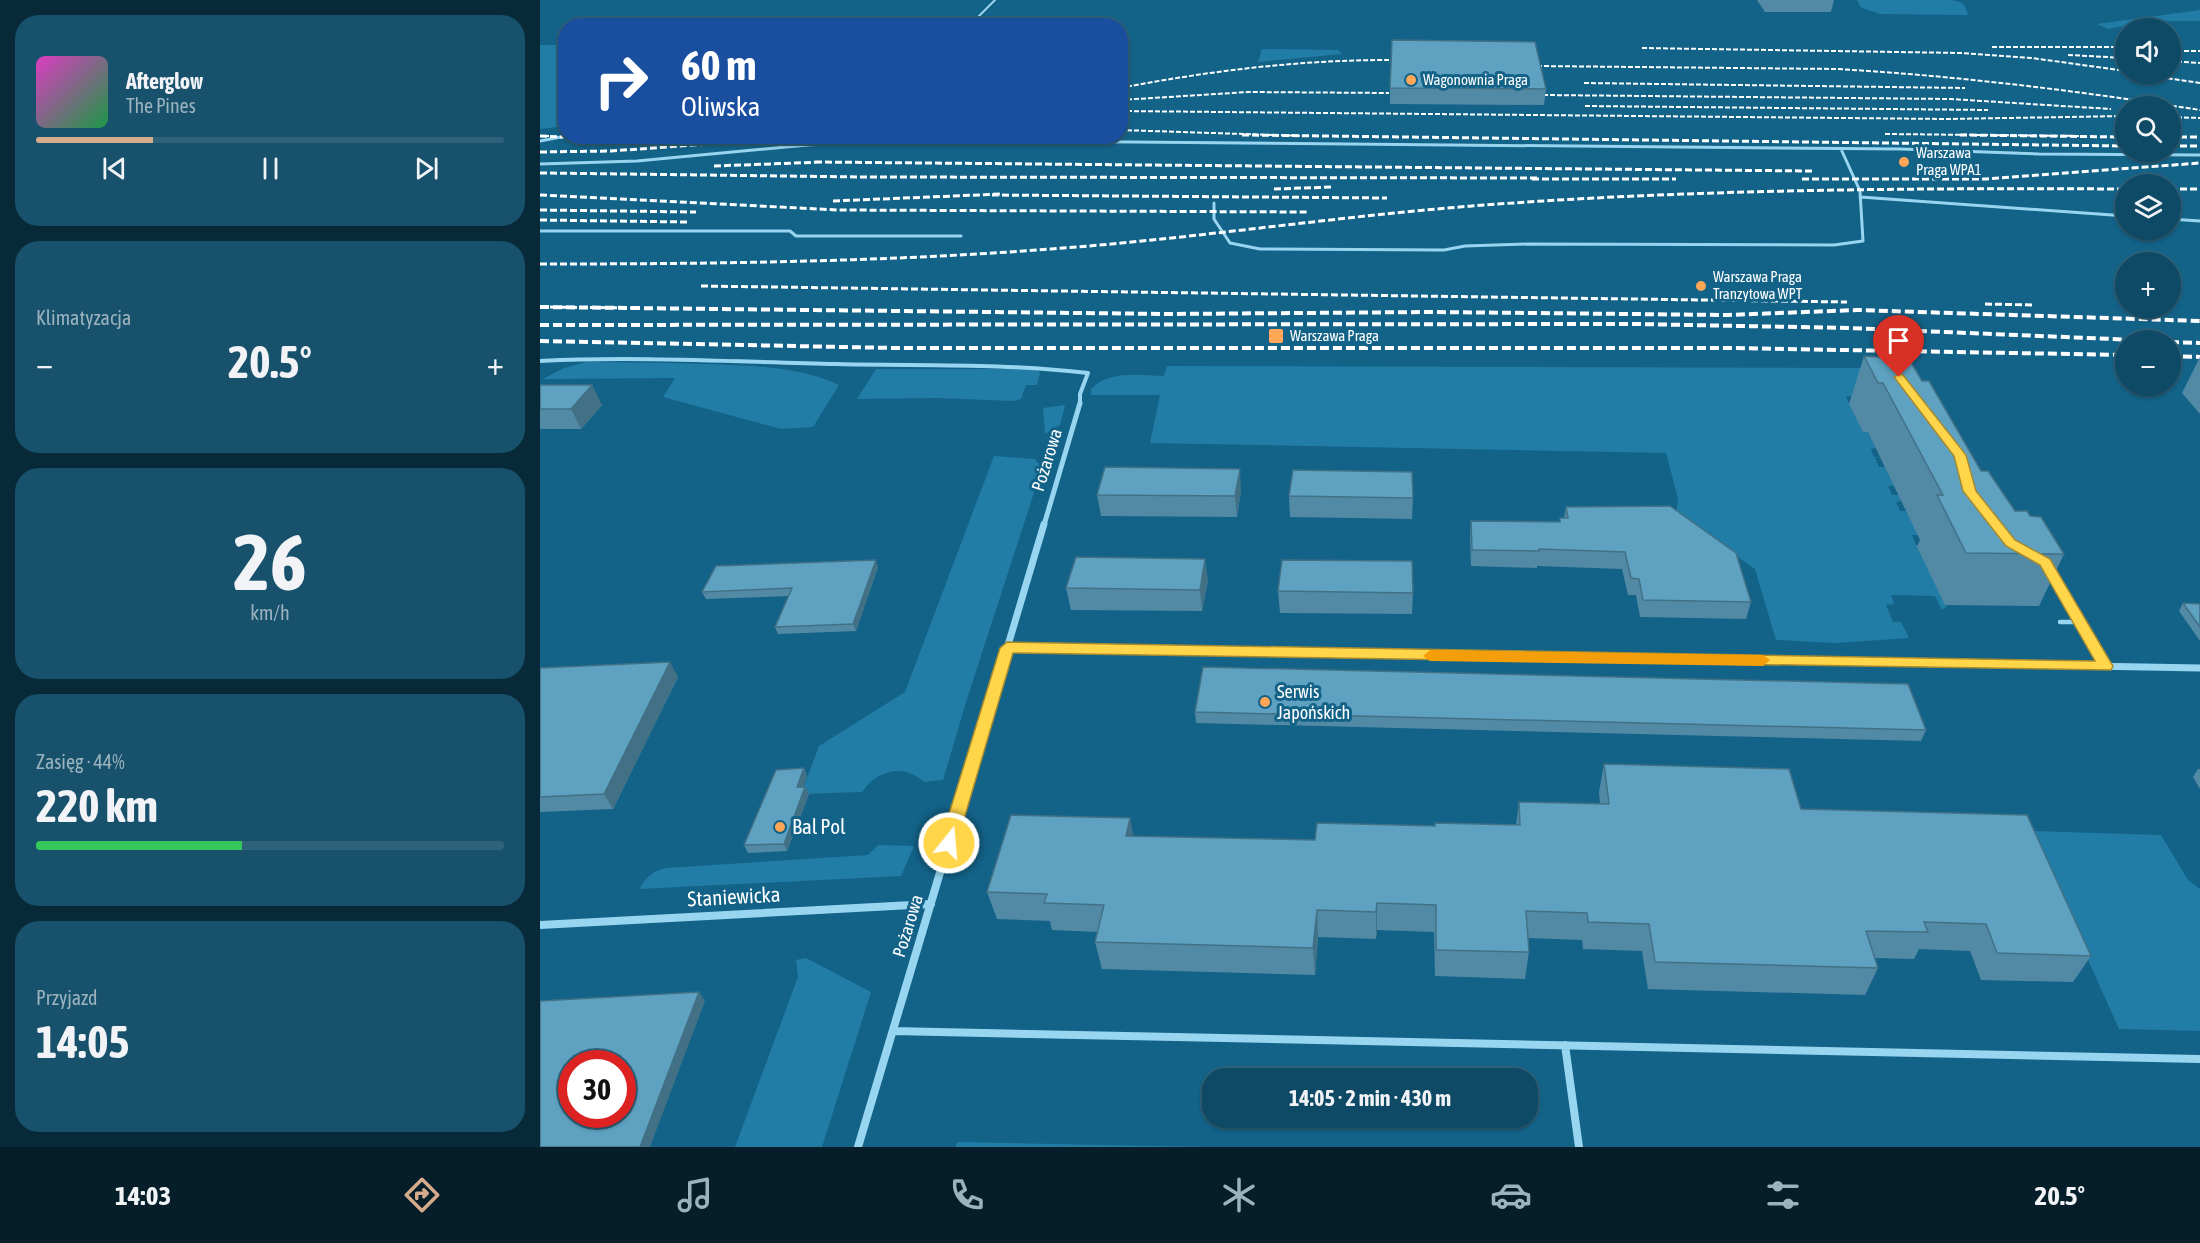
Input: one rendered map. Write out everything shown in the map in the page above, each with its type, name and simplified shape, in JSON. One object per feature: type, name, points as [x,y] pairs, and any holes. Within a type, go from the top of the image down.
[{"type":"street","name":"Pożarowa","points":[[858,1147],[1080,403]]},
{"type":"street","points":[[1007,648],[2200,668]]},
{"type":"street","name":"Staniewicka","points":[[540,926],[931,904]]},
{"type":"street","points":[[892,1031],[2200,1059]]},
{"type":"street","points":[[1565,1045],[1579,1147]]},
{"type":"lane","points":[[977,18],[995,0]]},
{"type":"lane","points":[[540,141],[558,138]]},
{"type":"lane","points":[[1128,142],[2200,155]]},
{"type":"lane","points":[[540,164],[637,161],[818,144]]},
{"type":"lane","points":[[1214,203],[1211,211],[1212,217],[1230,243],[1242,247],[1444,250],[1465,246],[1528,244],[1834,245],[1863,241],[1860,191],[1841,149]]},
{"type":"lane","points":[[1860,198],[2115,215]]},
{"type":"lane","points":[[2181,220],[2200,221]]},
{"type":"lane","points":[[540,231],[790,231],[796,236],[961,236]]},
{"type":"lane","points":[[540,361],[612,358],[1017,365],[1088,373],[1080,394],[1080,403]]},
{"type":"lane","points":[[2051,572],[2106,666]]},
{"type":"lane","points":[[2060,622],[2080,622]]},
{"type":"shaded area","points":[[1857,0],[1950,0],[1962,4],[1968,15],[1880,14],[1860,7]]},
{"type":"shaded area","points":[[2200,10],[2200,21],[2181,21],[2181,18],[2141,18]]},
{"type":"shaded area","points":[[2115,22],[2115,28],[2108,29],[2097,24]]},
{"type":"shaded area","points":[[540,45],[558,45],[558,127],[540,129]]},
{"type":"shaded area","points":[[1262,49],[1338,50],[1342,54],[1258,62]]},
{"type":"shaded area","points":[[587,362],[758,367],[807,374],[839,385],[813,427],[781,429],[663,397],[675,378],[543,379],[564,368]]},
{"type":"shaded area","points":[[1167,366],[1886,368],[1883,388],[1854,387],[1857,395],[1846,397],[1863,432],[1868,432],[1876,448],[1871,449],[1874,457],[1881,458],[1875,458],[1879,467],[1885,467],[1894,486],[1888,486],[1892,495],[1899,495],[1902,501],[1896,502],[1900,511],[1906,511],[1918,535],[1912,535],[1916,545],[1923,545],[1917,547],[1947,606],[1942,610],[1935,596],[1891,595],[1894,604],[1886,605],[1893,622],[1901,622],[1909,638],[1836,643],[1776,640],[1755,569],[1676,514],[1678,499],[1666,453],[1150,443],[1160,395],[1091,395],[1091,389],[1106,379],[1125,375],[1164,376]]},
{"type":"shaded area","points":[[876,369],[1028,369],[1038,370],[1040,373],[1037,385],[1026,385],[1021,399],[1013,401],[937,398],[857,399]]},
{"type":"shaded area","points":[[1065,405],[1060,425],[1045,434],[1043,408]]},
{"type":"shaded area","points":[[994,456],[1035,459],[1042,468],[943,780],[924,782],[908,772],[900,771],[875,778],[862,792],[801,794],[819,746],[905,692]]},
{"type":"shaded area","points":[[2030,831],[2161,835],[2188,880],[2200,889],[2200,1031],[2119,1029]]},
{"type":"shaded area","points":[[878,845],[914,846],[901,876],[639,889],[650,876],[666,868],[868,855]]},
{"type":"shaded area","points":[[806,958],[871,992],[822,1147],[735,1147],[798,977],[796,960]]},
{"type":"shaded area","points":[[957,1142],[1206,1147],[956,1147]]},
{"type":"building","name":"Wagonownia Praga","points":[[1392,40],[1535,42],[1546,89],[1390,88]]},
{"type":"building","points":[[1864,356],[1909,359],[1922,381],[1929,381],[1981,471],[1988,471],[2015,511],[2027,511],[2030,516],[2041,517],[2064,554],[1966,553],[1937,495],[1943,495],[1883,383],[1878,383]]},
{"type":"building","points":[[540,385],[592,385],[571,409],[540,409]]},
{"type":"building","points":[[1105,467],[1240,469],[1235,496],[1097,495]]},
{"type":"building","points":[[1293,470],[1412,472],[1413,498],[1289,496]]},
{"type":"building","points":[[1670,506],[1736,553],[1751,602],[1643,600],[1639,579],[1631,578],[1625,552],[1539,549],[1539,551],[1472,550],[1471,521],[1560,522],[1560,518],[1568,518],[1566,507]]},
{"type":"building","points":[[1076,557],[1205,559],[1200,590],[1066,588]]},
{"type":"building","points":[[876,560],[853,624],[775,627],[792,588],[702,592],[716,566]]},
{"type":"building","points":[[1282,560],[1412,561],[1413,593],[1278,591]]},
{"type":"building","points":[[2183,603],[2200,604],[2200,627]]},
{"type":"building","points":[[670,662],[604,794],[540,797],[540,668]]},
{"type":"building","points":[[1203,667],[1908,684],[1926,730],[1195,712]]},
{"type":"building","points":[[1604,764],[1789,769],[1801,809],[2027,815],[2091,956],[1997,953],[1986,924],[1924,922],[1928,932],[1866,931],[1878,968],[1655,962],[1649,924],[1588,922],[1587,913],[1526,911],[1529,952],[1436,950],[1436,905],[1377,903],[1376,912],[1317,910],[1313,948],[1095,942],[1104,905],[1044,903],[1047,894],[987,892],[1011,815],[1130,818],[1126,836],[1315,840],[1317,823],[1435,826],[1435,823],[1520,825],[1519,802],[1609,804]]},
{"type":"building","points":[[804,768],[797,787],[805,787],[784,844],[744,845],[776,770]]},
{"type":"building","points":[[699,992],[640,1147],[540,1147],[540,1001]]},
{"type":"railway","points":[[1992,47],[2115,47]]},
{"type":"railway","points":[[1642,48],[1961,53],[2032,58],[2115,69]]},
{"type":"railway","points":[[2181,51],[2200,51]]},
{"type":"railway","points":[[2068,55],[2115,57]]},
{"type":"railway","points":[[1128,87],[1187,76],[1254,68],[1321,62],[1389,60]]},
{"type":"railway","points":[[2181,62],[2200,63]]},
{"type":"railway","points":[[1537,66],[1837,69],[1883,72],[2019,85],[2200,110]]},
{"type":"railway","points":[[2181,80],[2200,83]]},
{"type":"railway","points":[[1584,83],[1965,88]]},
{"type":"railway","points":[[1128,100],[1248,92],[1389,93]]},
{"type":"railway","points":[[1543,95],[1950,99],[2111,109]]},
{"type":"railway","points":[[1585,106],[1988,110]]},
{"type":"railway","points":[[1128,111],[1947,119],[2115,116]]},
{"type":"railway","points":[[2181,117],[2200,118]]},
{"type":"railway","points":[[1128,130],[1294,136]]},
{"type":"railway","points":[[1885,134],[2080,136]]},
{"type":"railway","points":[[1242,135],[1294,136]]},
{"type":"railway","points":[[1960,135],[2115,137]]},
{"type":"railway","points":[[540,136],[549,136]]},
{"type":"railway","points":[[540,136],[558,137]]},
{"type":"railway","points":[[1294,136],[2115,146]]},
{"type":"railway","points":[[1294,136],[1305,136]]},
{"type":"railway","points":[[2181,137],[2200,137]]},
{"type":"railway","points":[[540,152],[611,151],[709,144]]},
{"type":"railway","points":[[2181,146],[2200,146]]},
{"type":"railway","points":[[815,162],[821,162]]},
{"type":"railway","points":[[714,166],[821,162]]},
{"type":"railway","points":[[821,162],[1814,171]]},
{"type":"railway","points":[[1802,179],[1986,179],[2200,163]]},
{"type":"railway","points":[[540,173],[866,177],[1539,178]]},
{"type":"railway","points":[[1532,179],[1676,179]]},
{"type":"railway","points":[[1274,189],[1334,187]]},
{"type":"railway","points":[[540,264],[923,257],[1104,245],[1472,206],[1635,196],[1880,189],[2115,189]]},
{"type":"railway","points":[[2181,189],[2200,189]]},
{"type":"railway","points":[[833,201],[1001,194]]},
{"type":"railway","points":[[540,195],[839,210],[1307,212]]},
{"type":"railway","points":[[992,195],[1387,198]]},
{"type":"railway","points":[[540,210],[696,212]]},
{"type":"railway","points":[[540,220],[687,222]]},
{"type":"railway","points":[[701,286],[1847,302]]},
{"type":"railway","points":[[1985,304],[2033,305]]},
{"type":"railway","points":[[638,308],[540,307],[1169,314],[1431,312],[1728,315],[1858,310],[2200,321]]},
{"type":"railway","points":[[540,325],[1636,324],[1848,328],[2115,339]]},
{"type":"railway","points":[[540,341],[895,348],[1729,348],[2115,355]]},
{"type":"railway","points":[[2181,342],[2200,343]]},
{"type":"railway","points":[[2181,356],[2200,357]]},
{"type":"slow traffic","points":[[1430,656],[1763,660]]},
{"type":"place","name":"Wagonownia Praga","points":[[1411,80]]},
{"type":"place","name":"Warszawa Praga WPA1","points":[[1904,162]]},
{"type":"place","name":"Warszawa Praga Tranzytowa WPT","points":[[1701,286]]},
{"type":"place","name":"Warszawa Praga","points":[[1276,336]]},
{"type":"place","name":"Serwis Japońskich","points":[[1265,702]]},
{"type":"place","name":"Bal Pol","points":[[780,827]]},
{"type":"route","points":[[949,843],[1007,648],[2106,666],[2045,562],[2011,543],[1970,491],[1960,455],[1899,377]]}]
